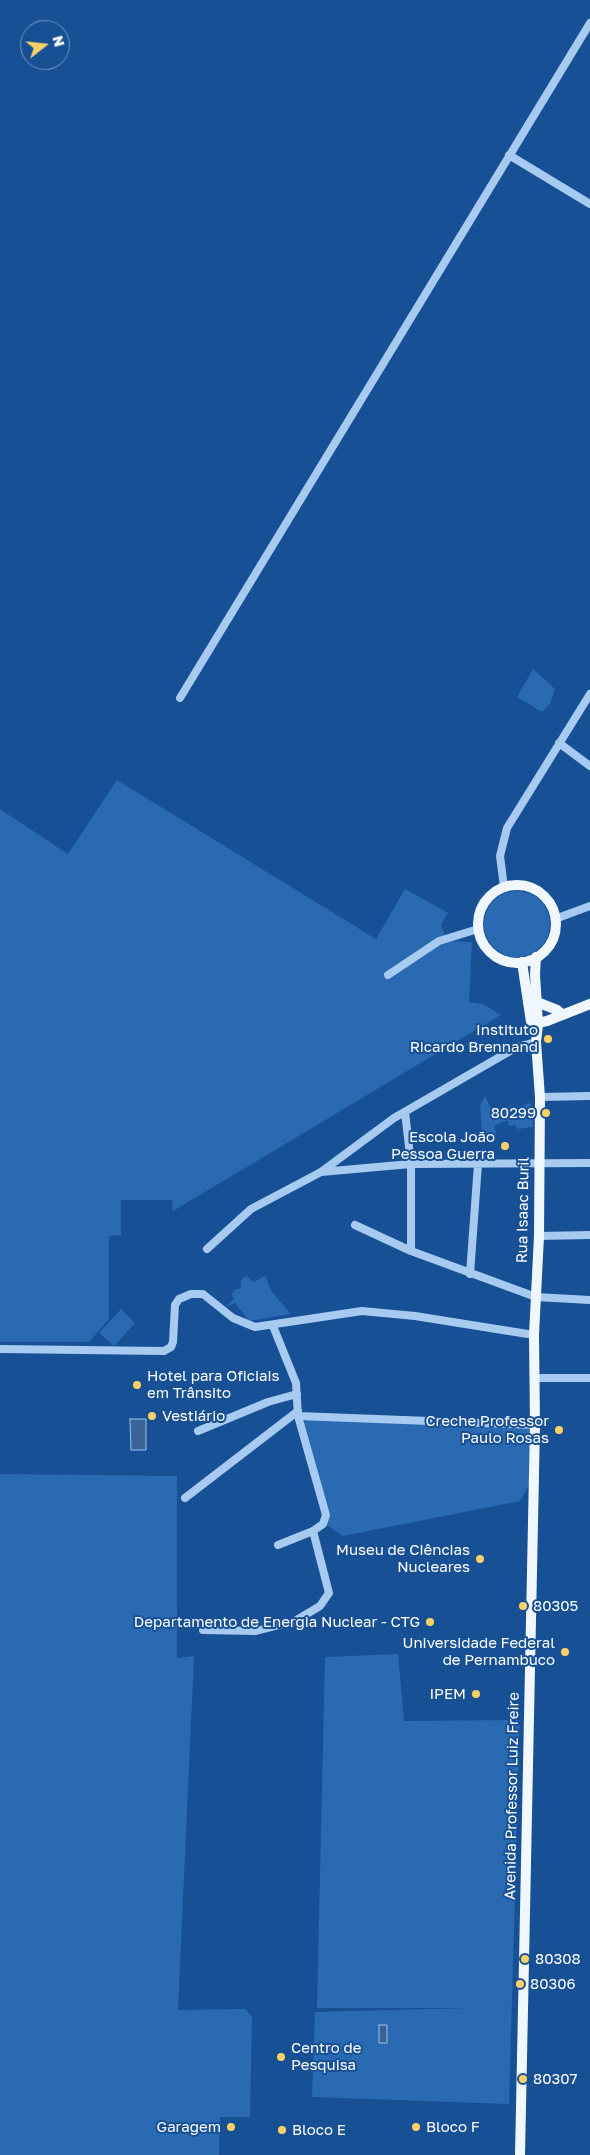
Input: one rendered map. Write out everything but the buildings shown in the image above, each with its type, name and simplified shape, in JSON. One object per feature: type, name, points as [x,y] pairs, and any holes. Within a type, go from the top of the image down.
[{"type":"main road","points":[[519,885],[534,889],[546,898],[555,919],[551,941],[536,958],[522,962],[507,961],[493,954],[483,943],[478,929],[479,914],[486,900],[504,887],[519,885]]},
{"type":"main road","name":"Rua Isaac Buril","points":[[534,1378],[540,1163],[540,1097],[536,1042],[533,1037],[537,1002],[536,958]]},
{"type":"main road","name":"Rua Isaac Buril","points":[[522,962],[534,1024]]},
{"type":"main road","points":[[537,1002],[562,1014]]},
{"type":"main road","points":[[534,1024],[590,1004]]},
{"type":"main road","name":"Avenida Professor Luiz Freire","points":[[520,2155],[535,1425],[534,1378]]},
{"type":"street","points":[[180,698],[590,22]]},
{"type":"street","points":[[509,155],[590,204]]},
{"type":"street","points":[[504,887],[500,856],[507,828],[590,694]]},
{"type":"street","points":[[559,743],[590,766]]},
{"type":"street","points":[[555,919],[590,906]]},
{"type":"street","points":[[388,975],[440,940],[478,929]]},
{"type":"street","points":[[207,1249],[251,1209],[321,1172],[394,1118],[516,1047],[536,1042]]},
{"type":"street","points":[[540,1097],[590,1096]]},
{"type":"street","points":[[405,1112],[411,1164],[411,1251]]},
{"type":"street","points":[[321,1172],[411,1164],[590,1163]]},
{"type":"street","points":[[470,1274],[478,1164]]},
{"type":"street","points":[[356,1226],[411,1251],[536,1297],[590,1300]]},
{"type":"street","points":[[539,1236],[590,1236]]},
{"type":"street","points":[[0,1348],[164,1351],[171,1347],[173,1342],[175,1305],[179,1299],[191,1294],[202,1294],[233,1318],[247,1326],[273,1326],[362,1311],[415,1316],[534,1335]]},
{"type":"street","points":[[273,1326],[292,1368],[297,1394],[298,1414],[326,1515],[323,1524],[313,1532],[278,1546]]},
{"type":"street","points":[[534,1378],[590,1378]]},
{"type":"street","points":[[198,1431],[268,1402],[297,1394]]},
{"type":"street","points":[[185,1498],[298,1414],[535,1425]]},
{"type":"street","points":[[203,1630],[256,1631],[272,1628],[295,1621],[320,1606],[327,1599],[328,1584],[313,1532]]},
{"type":"shaded area","points":[[533,669],[555,689],[550,704],[542,712],[517,697]]},
{"type":"shaded area","points":[[117,780],[376,939],[405,889],[448,913],[441,925],[447,941],[472,942],[469,1002],[483,1004],[501,1015],[173,1211],[172,1200],[121,1200],[121,1235],[109,1236],[109,1319],[89,1342],[0,1342],[0,809],[68,854]]},
{"type":"shaded area","points":[[510,891],[524,891],[536,896],[545,905],[550,917],[548,937],[541,948],[524,957],[510,957],[498,952],[489,943],[484,931],[484,917],[489,905],[498,896]]},
{"type":"shaded area","points":[[485,1096],[490,1107],[497,1110],[502,1107],[505,1111],[510,1105],[515,1108],[530,1103],[532,1106],[533,1127],[518,1129],[515,1125],[509,1126],[508,1120],[494,1126],[497,1135],[482,1137],[480,1106]]},
{"type":"shaded area","points":[[246,1276],[254,1282],[265,1276],[272,1292],[291,1314],[249,1321],[235,1303],[225,1307],[234,1299],[231,1294],[236,1289],[241,1289],[241,1280]]},
{"type":"shaded area","points":[[121,1309],[135,1323],[114,1346],[99,1333]]},
{"type":"shaded area","points":[[308,1418],[535,1425],[533,1478],[520,1501],[343,1536],[324,1523],[299,1429]]},
{"type":"shaded area","points":[[130,1419],[146,1419],[146,1450],[131,1450]]},
{"type":"shaded area","points":[[0,1474],[177,1476],[177,1658],[194,1656],[178,2010],[245,2009],[252,2017],[250,2117],[220,2117],[219,2155],[0,2155]]},
{"type":"shaded area","points":[[398,1654],[404,1721],[520,1720],[509,2104],[312,2097],[315,2012],[468,2008],[317,2008],[325,1657]]},
{"type":"shaded area","points":[[379,2025],[387,2025],[387,2043],[379,2043]]},
{"type":"place","name":"Instituto Ricardo Brennand","points":[[548,1039]]},
{"type":"place","name":"80299","points":[[546,1113]]},
{"type":"place","name":"Escola João Pessoa Guerra","points":[[505,1146]]},
{"type":"place","name":"Hotel para Oficiais em Trânsito","points":[[137,1385]]},
{"type":"place","name":"Vestiário","points":[[152,1416]]},
{"type":"place","name":"Creche Professor Paulo Rosas","points":[[559,1430]]},
{"type":"place","name":"Museu de Ciências Nucleares","points":[[480,1559]]},
{"type":"place","name":"80305","points":[[523,1606]]},
{"type":"place","name":"Departamento de Energia Nuclear - CTG","points":[[430,1622]]},
{"type":"place","name":"Universidade Federal de Pernambuco","points":[[565,1652]]},
{"type":"place","name":"IPEM","points":[[476,1694]]},
{"type":"place","name":"80308","points":[[525,1959]]},
{"type":"place","name":"80306","points":[[520,1984]]},
{"type":"place","name":"Centro de Pesquisa","points":[[281,2057]]},
{"type":"place","name":"80307","points":[[523,2079]]},
{"type":"place","name":"Garagem","points":[[231,2127]]},
{"type":"place","name":"Bloco F","points":[[416,2127]]},
{"type":"place","name":"Bloco E","points":[[282,2130]]}]
